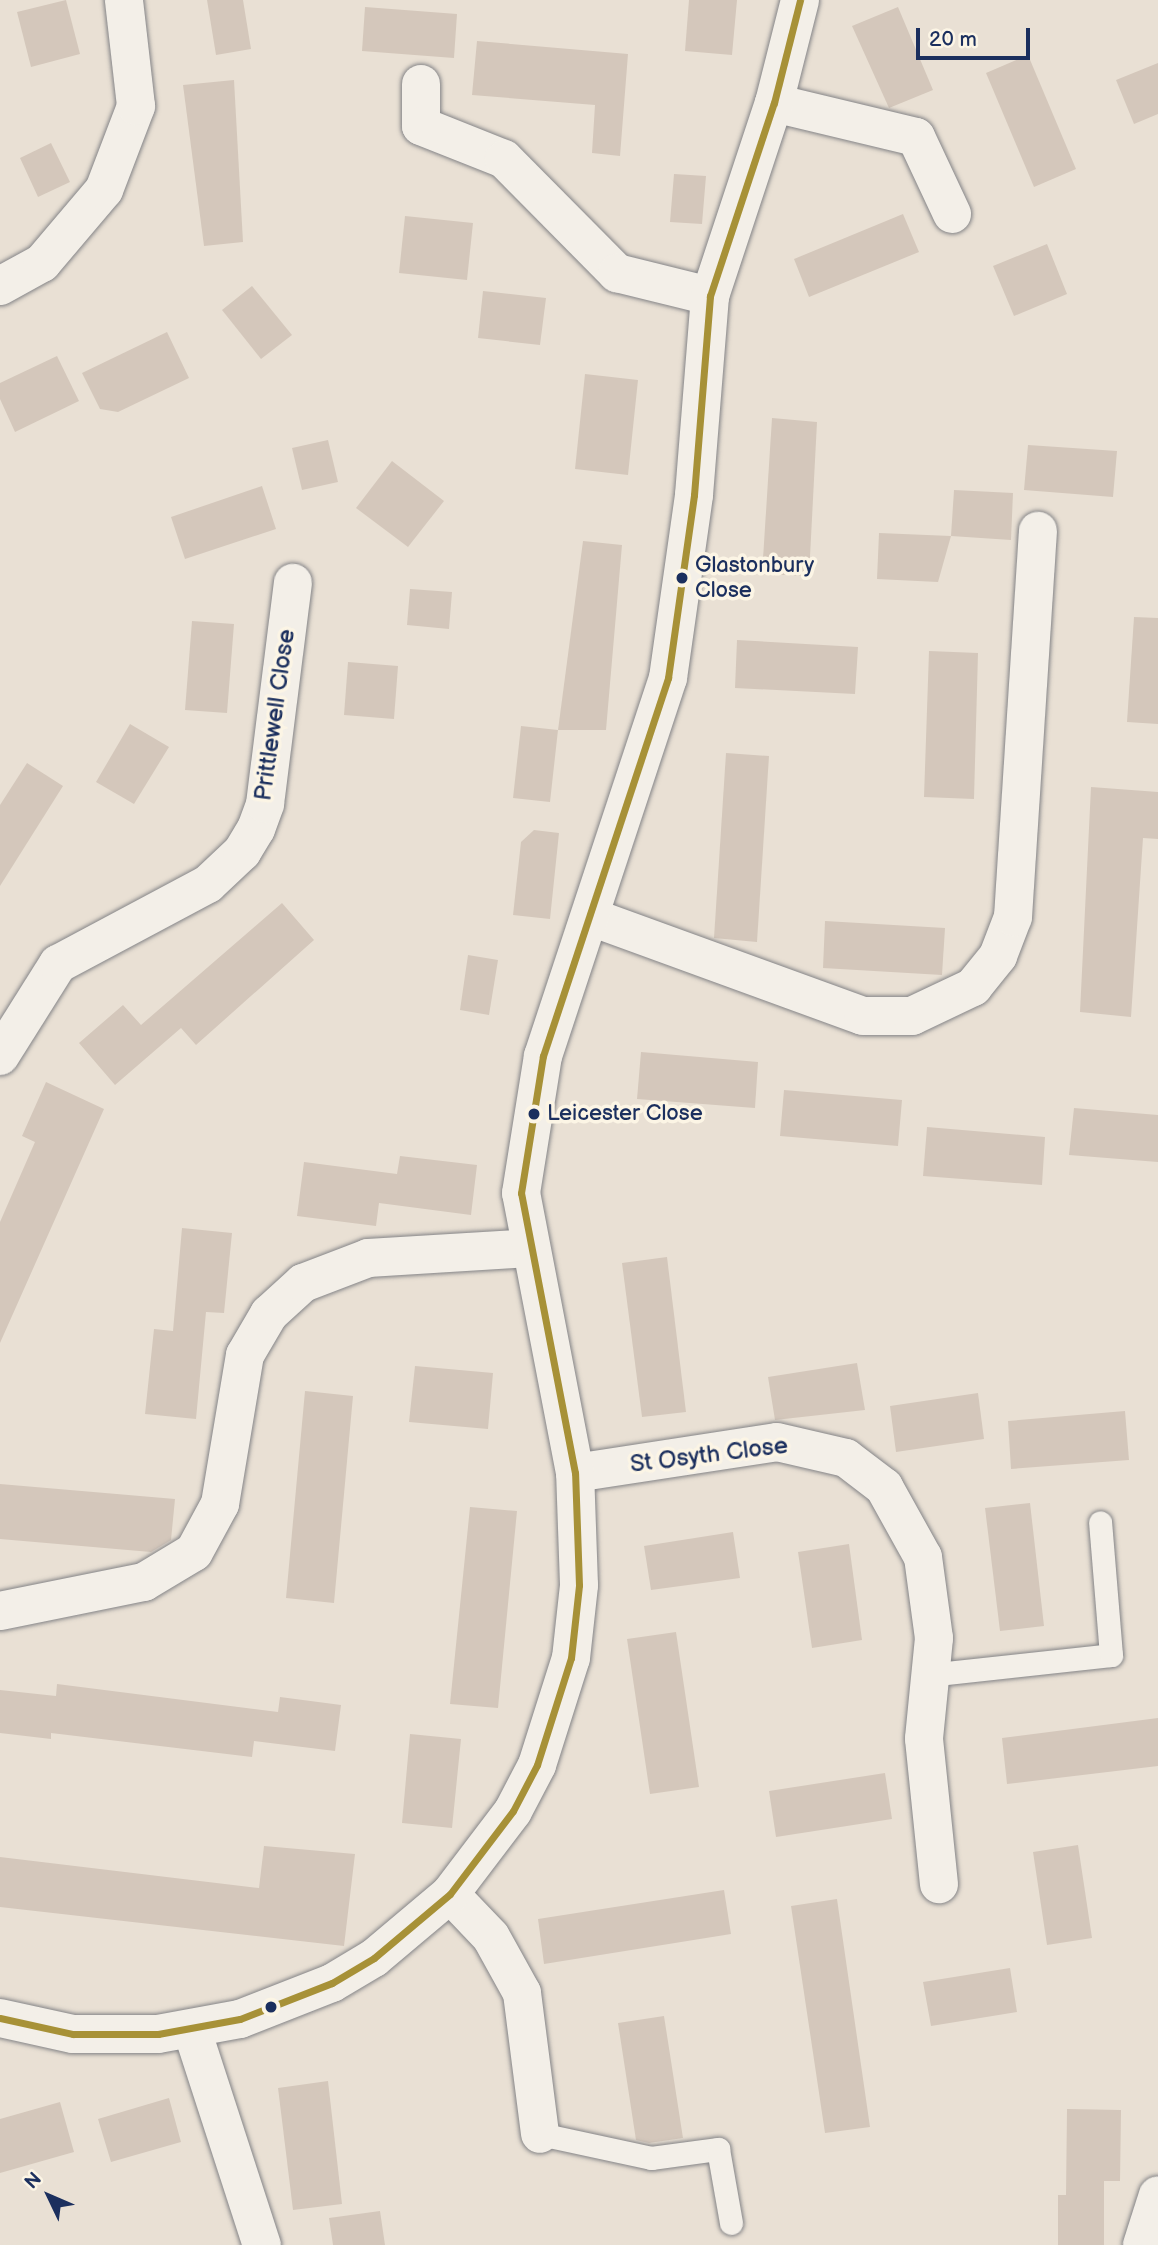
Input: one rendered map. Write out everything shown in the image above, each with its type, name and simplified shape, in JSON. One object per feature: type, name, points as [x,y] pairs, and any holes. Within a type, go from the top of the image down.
[{"type":"street","points":[[0,286],[42,263],[104,190],[136,106],[124,0]]},
{"type":"street","points":[[0,2018],[73,2034],[192,2030],[287,2004],[332,1983],[374,1958],[450,1894],[513,1811],[537,1765],[563,1694],[579,1584],[575,1473],[520,1193],[544,1056],[592,917],[668,678],[694,495],[710,296],[774,103],[800,0]]},
{"type":"street","points":[[421,84],[421,125],[504,159],[617,273],[710,296]]},
{"type":"street","points":[[774,103],[916,137],[952,214]]},
{"type":"street","points":[[592,917],[863,1016],[912,1016],[973,987],[998,956],[1013,917],[1038,531]]},
{"type":"street","name":"Prittlewell Close","points":[[0,1056],[58,964],[208,884],[242,852],[256,829],[265,803],[293,583]]},
{"type":"street","points":[[0,1611],[144,1582],[194,1552],[220,1504],[245,1355],[269,1314],[303,1283],[368,1258],[530,1248]]},
{"type":"street","name":"St Osyth Close","points":[[575,1473],[777,1442],[846,1458],[899,1507],[923,1557],[934,1638],[928,1675],[924,1739],[939,1884]]},
{"type":"street","points":[[450,1894],[491,1937],[522,1993],[540,2134]]},
{"type":"street","points":[[192,2030],[262,2245]]},
{"type":"street","points":[[1142,2245],[1158,2195]]},
{"type":"lane","points":[[928,1675],[1111,1655],[1100,1522]]},
{"type":"lane","points":[[540,2134],[651,2158],[718,2149],[731,2223]]},
{"type":"building","points":[[66,0],[80,54],[31,67],[17,12]]},
{"type":"building","points":[[207,0],[243,0],[251,49],[216,55]]},
{"type":"building","points":[[689,0],[737,0],[732,55],[685,51]]},
{"type":"building","points":[[365,7],[457,14],[454,58],[362,51]]},
{"type":"building","points":[[898,7],[933,90],[889,108],[852,26]]},
{"type":"building","points":[[477,41],[628,54],[620,156],[592,153],[595,105],[472,95]]},
{"type":"building","points":[[1028,55],[1076,169],[1034,187],[986,73]]},
{"type":"building","points":[[1158,63],[1158,114],[1134,124],[1116,80]]},
{"type":"building","points":[[234,80],[243,242],[204,246],[183,85]]},
{"type":"building","points":[[51,143],[70,182],[38,197],[20,158]]},
{"type":"building","points":[[674,174],[706,176],[702,224],[670,222]]},
{"type":"building","points":[[903,214],[919,252],[809,297],[794,259]]},
{"type":"building","points":[[405,216],[473,223],[467,280],[399,273]]},
{"type":"building","points":[[1047,244],[1067,294],[1014,316],[993,266]]},
{"type":"building","points":[[252,286],[292,335],[261,359],[222,310]]},
{"type":"building","points":[[483,291],[546,298],[540,345],[478,338]]},
{"type":"building","points":[[167,332],[189,378],[118,412],[100,409],[82,373]]},
{"type":"building","points":[[57,356],[79,401],[15,432],[0,399],[0,383]]},
{"type":"building","points":[[585,374],[638,380],[628,475],[575,469]]},
{"type":"building","points":[[772,418],[817,422],[809,576],[762,574]]},
{"type":"building","points":[[328,440],[338,482],[302,490],[292,448]]},
{"type":"building","points":[[1028,445],[1117,451],[1113,497],[1024,490]]},
{"type":"building","points":[[392,461],[444,501],[408,547],[356,508]]},
{"type":"building","points":[[262,486],[276,529],[185,559],[171,517]]},
{"type":"building","points":[[954,490],[1013,493],[1011,540],[951,536]]},
{"type":"building","points":[[879,533],[951,536],[938,582],[877,579]]},
{"type":"building","points":[[583,541],[622,545],[606,730],[558,730]]},
{"type":"building","points":[[410,589],[452,592],[449,629],[407,625]]},
{"type":"building","points":[[1134,617],[1158,618],[1158,724],[1127,722]]},
{"type":"building","points":[[192,621],[234,624],[227,713],[185,710]]},
{"type":"building","points":[[737,640],[858,647],[855,694],[735,688]]},
{"type":"building","points":[[929,651],[978,653],[974,799],[924,797]]},
{"type":"building","points":[[348,662],[398,666],[394,719],[344,715]]},
{"type":"building","points":[[130,724],[169,747],[134,804],[96,782]]},
{"type":"building","points":[[521,726],[558,730],[550,802],[513,798]]},
{"type":"building","points":[[726,753],[769,756],[757,942],[714,938]]},
{"type":"building","points":[[27,763],[63,786],[0,886],[0,805]]},
{"type":"building","points":[[1091,787],[1158,792],[1158,839],[1143,838],[1131,1017],[1080,1012]]},
{"type":"building","points":[[534,830],[559,833],[550,919],[513,915],[521,842]]},
{"type":"building","points":[[282,903],[314,940],[196,1045],[181,1028],[115,1085],[79,1043],[123,1005],[141,1025]]},
{"type":"building","points":[[825,921],[945,928],[942,975],[823,968]]},
{"type":"building","points":[[468,955],[498,960],[489,1015],[460,1010]]},
{"type":"building","points":[[641,1052],[758,1062],[755,1108],[637,1099]]},
{"type":"building","points":[[46,1082],[104,1109],[0,1343],[0,1222],[35,1142],[22,1136]]},
{"type":"building","points":[[784,1090],[902,1100],[898,1146],[780,1136]]},
{"type":"building","points":[[1074,1108],[1158,1115],[1158,1162],[1069,1155]]},
{"type":"building","points":[[927,1127],[1045,1137],[1042,1185],[923,1176]]},
{"type":"building","points":[[400,1156],[477,1165],[471,1215],[379,1203],[376,1226],[297,1216],[304,1162],[397,1174]]},
{"type":"building","points":[[182,1228],[232,1233],[224,1313],[206,1312],[196,1419],[145,1414],[154,1329],[173,1331]]},
{"type":"building","points":[[667,1257],[686,1412],[642,1417],[622,1263]]},
{"type":"building","points":[[857,1363],[865,1410],[775,1420],[768,1377]]},
{"type":"building","points":[[415,1366],[493,1373],[488,1429],[409,1422]]},
{"type":"building","points":[[305,1391],[353,1396],[334,1603],[286,1598]]},
{"type":"building","points":[[978,1393],[984,1439],[896,1452],[890,1406]]},
{"type":"building","points":[[1125,1411],[1129,1460],[1011,1469],[1008,1421]]},
{"type":"building","points":[[0,1484],[175,1499],[171,1540],[151,1552],[0,1539]]},
{"type":"building","points":[[1030,1503],[1044,1626],[1000,1631],[985,1508]]},
{"type":"building","points":[[470,1507],[517,1511],[498,1708],[450,1704]]},
{"type":"building","points":[[733,1532],[740,1578],[651,1590],[644,1546]]},
{"type":"building","points":[[849,1544],[862,1640],[812,1648],[798,1552]]},
{"type":"building","points":[[676,1632],[699,1787],[650,1794],[627,1639]]},
{"type":"building","points":[[57,1684],[278,1712],[280,1697],[341,1705],[335,1751],[254,1741],[252,1757],[51,1733],[51,1739],[0,1733],[0,1690],[56,1696]]},
{"type":"building","points":[[1158,1718],[1158,1766],[1007,1784],[1002,1738]]},
{"type":"building","points":[[410,1734],[461,1739],[452,1828],[402,1823]]},
{"type":"building","points":[[885,1773],[892,1819],[776,1837],[769,1791]]},
{"type":"building","points":[[1078,1845],[1092,1938],[1047,1945],[1033,1852]]},
{"type":"building","points":[[264,1846],[355,1854],[344,1946],[0,1907],[0,1857],[259,1888]]},
{"type":"building","points":[[724,1890],[731,1934],[544,1964],[538,1919]]},
{"type":"building","points":[[837,1899],[870,2127],[825,2133],[791,1906]]},
{"type":"building","points":[[1010,1968],[1017,2012],[931,2026],[923,1982]]},
{"type":"building","points":[[664,2016],[683,2138],[649,2143],[636,2140],[618,2023]]},
{"type":"building","points":[[328,2081],[342,2204],[293,2210],[278,2088]]},
{"type":"building","points":[[169,2098],[181,2142],[111,2162],[98,2119]]},
{"type":"building","points":[[60,2102],[74,2152],[0,2173],[0,2119]]},
{"type":"building","points":[[1067,2109],[1121,2110],[1120,2181],[1104,2181],[1104,2245],[1058,2245],[1058,2195],[1066,2195]]},
{"type":"building","points":[[380,2211],[385,2245],[333,2245],[329,2218]]},
{"type":"transit line","points":[[0,2018],[73,2034],[158,2034],[240,2019],[332,1983],[374,1958],[450,1894],[513,1811],[537,1765],[571,1658],[579,1585],[575,1473],[521,1193],[543,1056],[668,678],[694,495],[710,296],[774,103],[800,0]]},
{"type":"place","name":"Glastonbury Close","points":[[682,578]]},
{"type":"place","name":"Leicester Close","points":[[534,1114]]}]
